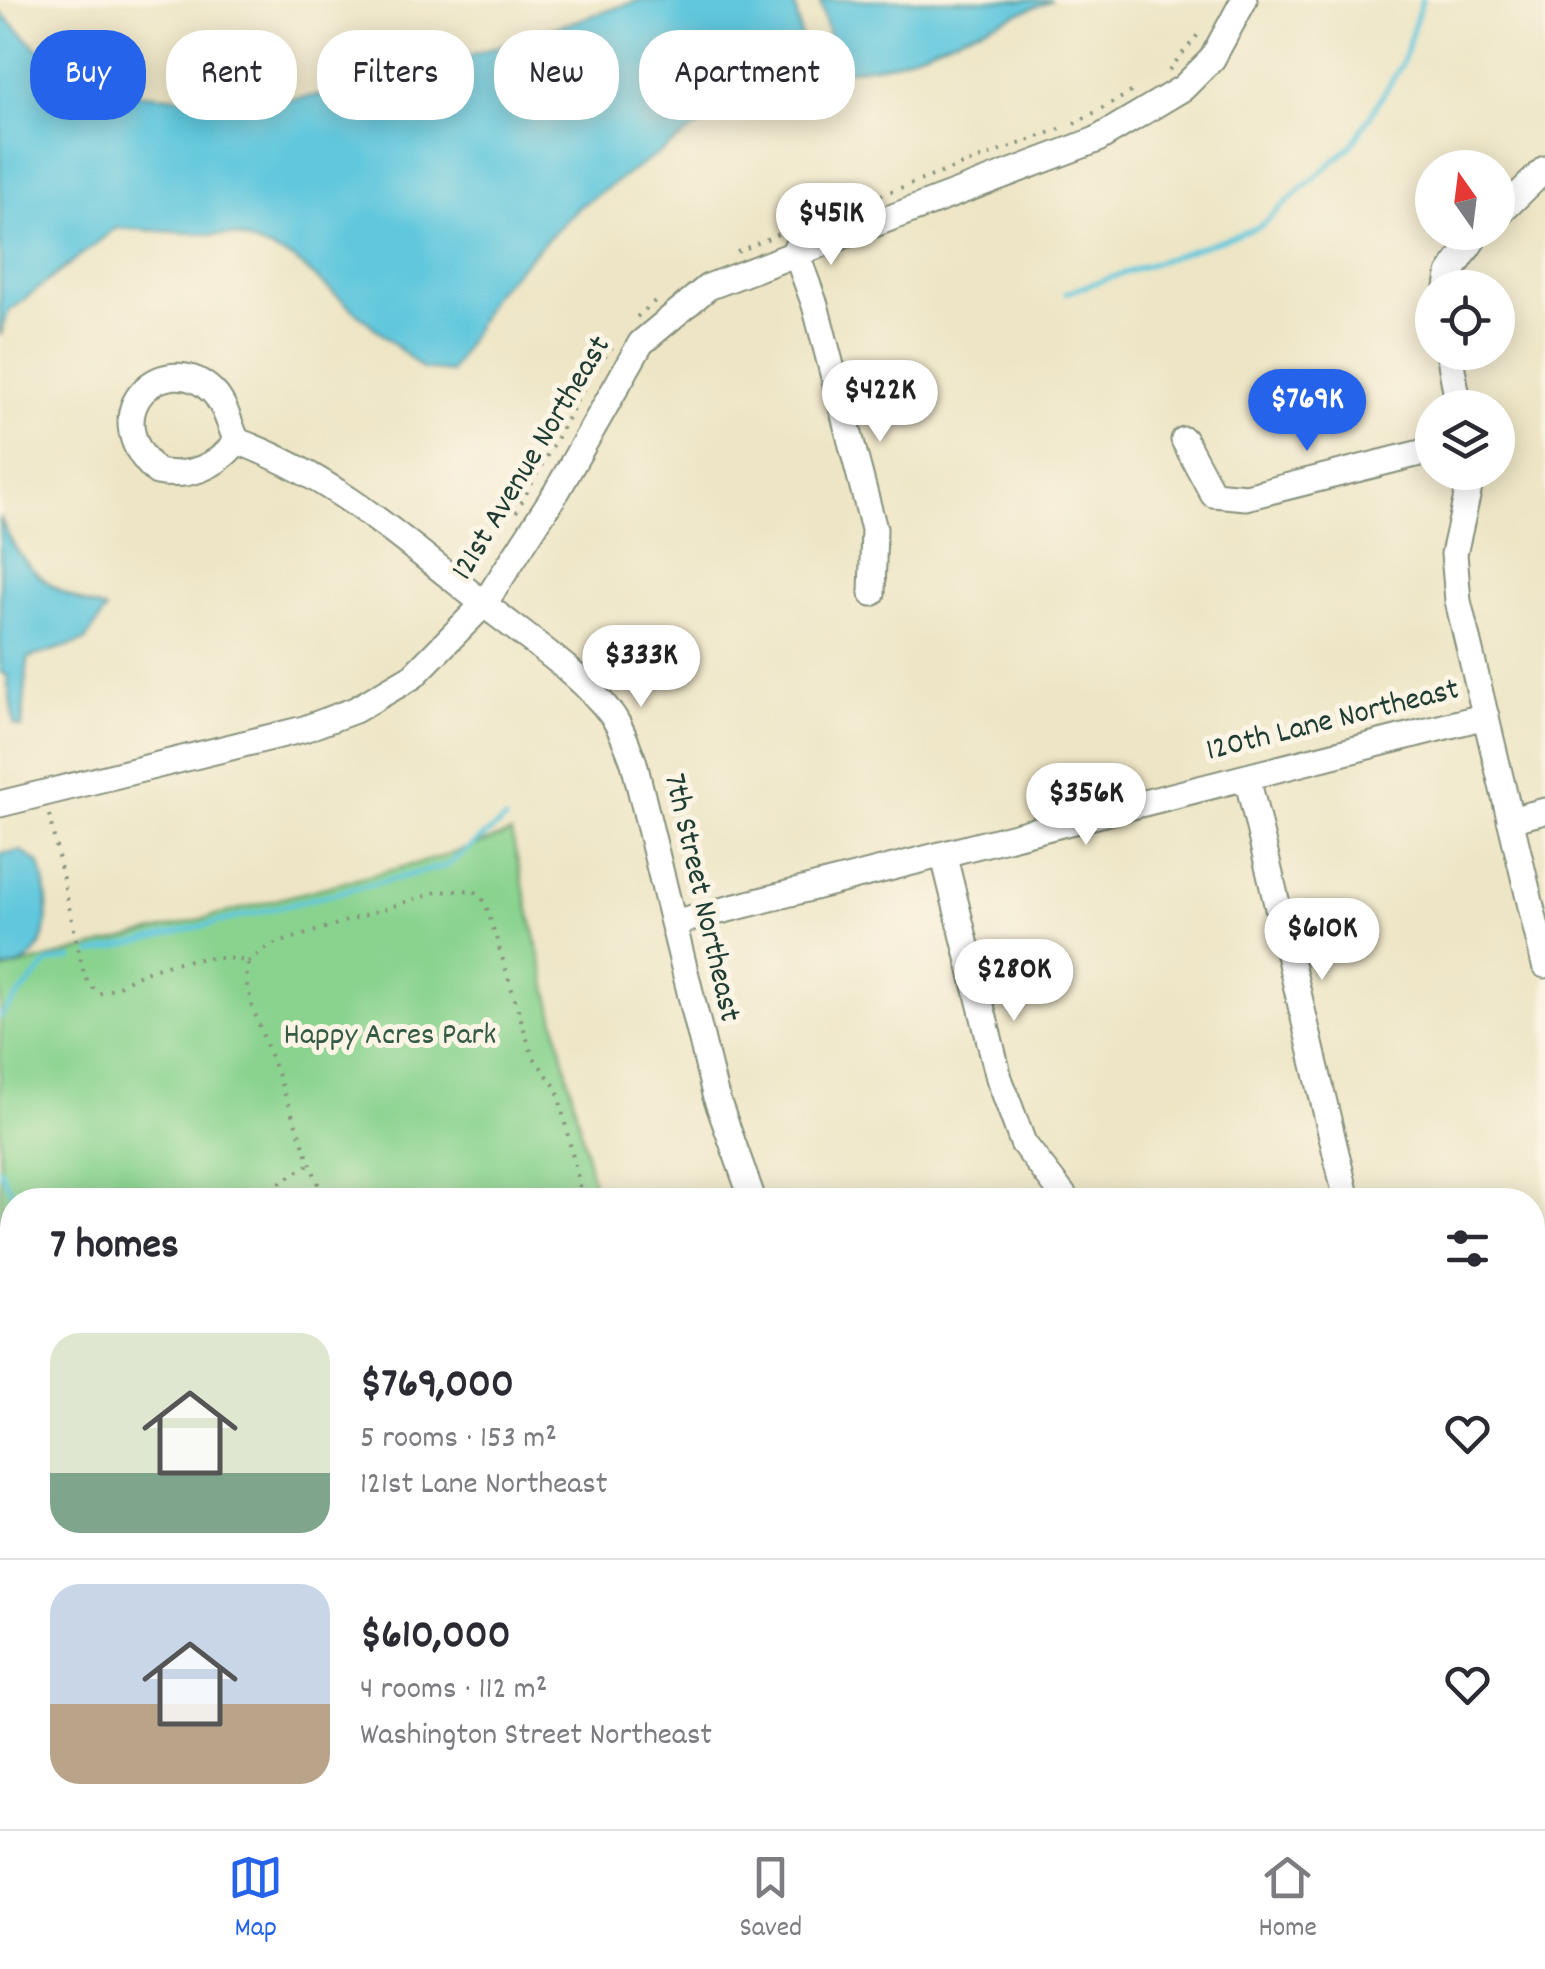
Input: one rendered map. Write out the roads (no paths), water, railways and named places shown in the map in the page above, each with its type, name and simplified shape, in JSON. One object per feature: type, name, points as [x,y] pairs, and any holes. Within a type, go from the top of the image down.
[{"type":"street","name":"121st Avenue Northeast","points":[[0,804],[304,729],[355,710],[413,676],[484,604],[557,491],[641,343],[708,287],[795,250],[1096,140],[1182,88],[1212,60],[1244,0]]},
{"type":"street","points":[[1515,198],[1545,169]]},
{"type":"street","points":[[795,250],[815,305],[874,529],[872,593]]},
{"type":"street","points":[[180,375],[212,392],[237,441],[228,452],[194,473],[158,472],[132,443],[128,420],[136,398],[165,378],[180,375]]},
{"type":"street","points":[[1184,440],[1213,494],[1246,497],[1415,454]]},
{"type":"street","name":"7th Street Northeast","points":[[237,441],[322,481],[384,522],[584,685],[615,719],[634,763],[715,1094],[731,1148],[749,1188]]},
{"type":"street","points":[[1468,490],[1454,554],[1458,602],[1545,965]]},
{"type":"street","name":"120th Lane Northeast","points":[[673,923],[1486,716]]},
{"type":"street","points":[[1246,777],[1344,1188]]},
{"type":"street","points":[[1510,820],[1545,812]]},
{"type":"street","points":[[944,857],[1005,1094],[1022,1143],[1058,1188]]},
{"type":"water","points":[[640,0],[794,0],[800,30],[639,30],[639,120],[713,120],[579,207],[494,293],[451,372],[423,369],[294,259],[237,236],[116,228],[8,312],[0,336],[0,12],[30,41],[30,120],[146,120],[146,94],[166,96],[166,120],[297,120],[297,98],[317,96],[317,120],[474,120],[474,54],[494,47],[494,120],[619,120],[619,30],[548,30]]},
{"type":"water","points":[[820,0],[1052,0],[893,63],[855,69],[855,30],[828,30]]},
{"type":"water","points":[[0,516],[17,550],[41,577],[71,597],[106,610],[85,641],[28,658],[22,728],[14,725],[7,675],[0,672]]},
{"type":"water","points":[[21,851],[40,864],[47,897],[45,930],[31,957],[18,966],[0,969],[0,854]]},
{"type":"waterway","points":[[1066,293],[1259,227],[1352,145],[1402,64],[1422,0]]},
{"type":"waterway","points":[[92,953],[446,866],[505,820]]},
{"type":"waterway","points":[[0,1017],[49,962],[72,958]]},
{"type":"waterway","points":[[0,1169],[9,1188]]},
{"type":"park label","name":"Happy Acres Park","points":[[390,1037]]}]
